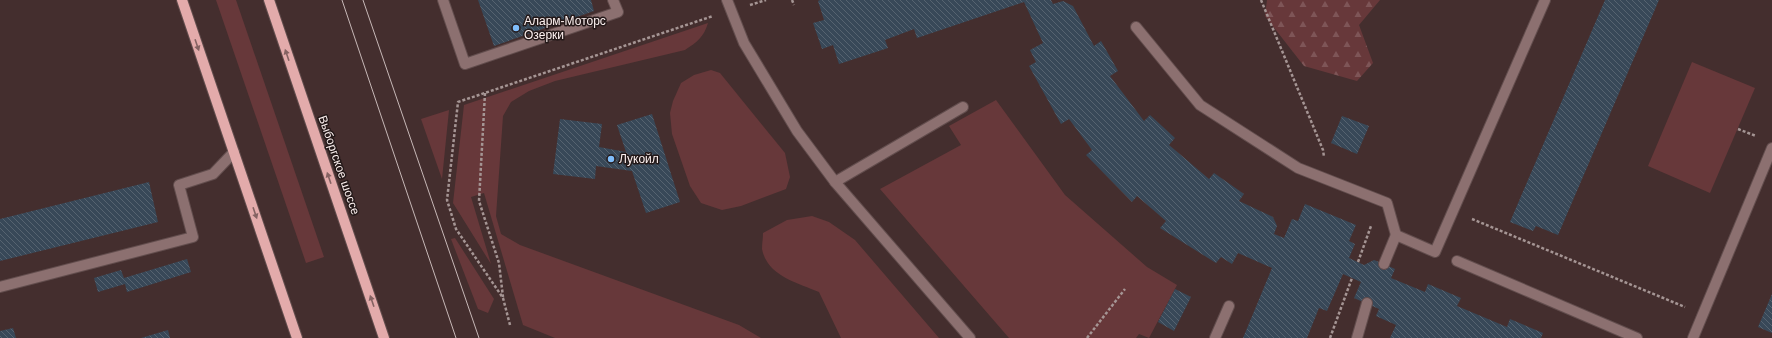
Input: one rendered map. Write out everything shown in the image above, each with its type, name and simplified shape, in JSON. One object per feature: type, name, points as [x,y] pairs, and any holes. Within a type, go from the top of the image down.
[{"type":"main road","points":[[182,0],[298,338]]},
{"type":"main road","name":"Выборгское шоссе","points":[[269,0],[384,338]]},
{"type":"street","points":[[443,0],[465,64],[618,12],[614,0]]},
{"type":"street","points":[[727,0],[744,43],[797,131],[835,182],[970,338]]},
{"type":"street","points":[[1396,235],[1435,252],[1545,0]]},
{"type":"street","points":[[1136,27],[1200,105],[1298,168],[1387,203],[1396,235],[1384,264]]},
{"type":"street","points":[[835,182],[963,107]]},
{"type":"street","points":[[1693,338],[1772,148]]},
{"type":"street","points":[[0,287],[193,237],[179,185],[213,174],[234,152]]},
{"type":"street","points":[[1457,261],[1637,338]]},
{"type":"street","points":[[1357,338],[1367,303]]},
{"type":"street","points":[[1215,338],[1229,306]]},
{"type":"path","points":[[792,0],[794,5]]},
{"type":"path","points":[[1261,0],[1323,150],[1329,181]]},
{"type":"path","points":[[503,298],[456,228],[446,200],[458,102],[730,10]]},
{"type":"path","points":[[485,93],[479,201],[499,263],[503,298],[510,325]]},
{"type":"path","points":[[1358,262],[1381,201]]},
{"type":"path","points":[[1453,211],[1703,314]]},
{"type":"path","points":[[1330,338],[1352,278]]},
{"type":"path","points":[[1088,338],[1125,289]]},
{"type":"green space","points":[[216,0],[236,0],[324,257],[306,263]]},
{"type":"green space","points":[[1267,0],[1380,0],[1359,25],[1373,63],[1357,81],[1304,66],[1265,16]]},
{"type":"green space","points":[[708,23],[700,39],[685,50],[555,81],[529,91],[511,102],[503,116],[496,216],[501,234],[520,245],[739,325],[761,338],[555,338],[523,325],[484,193],[471,197],[491,264],[453,203],[464,105]]},
{"type":"green space","points":[[1692,62],[1755,88],[1710,193],[1648,166]]},
{"type":"green space","points":[[711,70],[720,73],[785,153],[790,177],[786,189],[741,206],[722,210],[701,203],[690,186],[672,134],[670,113],[673,101],[681,83],[694,75]]},
{"type":"green space","points":[[996,100],[1065,195],[1147,267],[1177,285],[1149,338],[1139,334],[1136,338],[1009,338],[880,189],[961,145],[949,126]]},
{"type":"green space","points":[[449,110],[442,179],[421,119]]},
{"type":"green space","points":[[812,216],[829,222],[855,240],[939,338],[841,338],[819,292],[793,282],[777,272],[770,266],[762,249],[763,233],[787,220]]},
{"type":"green space","points":[[455,238],[494,299],[488,313],[478,309],[451,239]]},
{"type":"building","name":"Аларм-Моторс Озерки","points":[[478,0],[591,0],[594,11],[494,46]]},
{"type":"building","points":[[1051,0],[1053,4],[1063,1],[1073,6],[1094,46],[1101,41],[1118,71],[1110,76],[1144,121],[1150,115],[1175,138],[1169,145],[1209,179],[1214,173],[1244,194],[1239,201],[1273,217],[1277,226],[1274,234],[1284,238],[1292,219],[1298,221],[1305,204],[1356,225],[1349,241],[1355,244],[1349,258],[1364,265],[1374,260],[1384,264],[1395,269],[1391,278],[1425,292],[1428,284],[1461,298],[1457,306],[1507,327],[1510,319],[1543,333],[1541,338],[1390,338],[1396,325],[1376,316],[1379,309],[1354,298],[1361,282],[1343,274],[1327,311],[1319,308],[1307,338],[1243,338],[1272,268],[1238,253],[1232,264],[1221,257],[1216,263],[1160,228],[1166,221],[1137,196],[1132,202],[1086,155],[1092,150],[1069,119],[1061,124],[1029,66],[1036,62],[1030,50],[1043,43],[1024,2],[917,38],[914,29],[885,40],[888,48],[839,64],[833,45],[822,49],[813,23],[824,20],[818,1]]},
{"type":"building","points":[[1605,0],[1659,0],[1558,235],[1536,226],[1533,231],[1510,222]]},
{"type":"building","name":"Лукойл","points":[[652,114],[680,202],[646,213],[632,171],[596,166],[595,179],[553,174],[560,119],[602,124],[599,147],[626,152],[617,125]]},
{"type":"building","points":[[1342,116],[1369,126],[1357,154],[1331,143]]},
{"type":"building","points":[[149,182],[158,222],[0,261],[0,219]]},
{"type":"building","points":[[187,259],[191,272],[127,292],[125,284],[98,292],[94,278],[121,270],[124,278]]},
{"type":"building","points":[[1175,289],[1191,297],[1174,331],[1158,322]]},
{"type":"building","points":[[1772,294],[1772,333],[1758,327]]},
{"type":"building","points":[[13,328],[16,338],[0,338],[0,331]]},
{"type":"building","points":[[168,330],[170,338],[141,338]]},
{"type":"tram line","points":[[342,0],[456,338]]},
{"type":"tram line","points":[[363,0],[479,338]]},
{"type":"place","name":"Аларм-Моторс Озерки","points":[[516,28]]},
{"type":"place","name":"Лукойл","points":[[611,159]]}]
